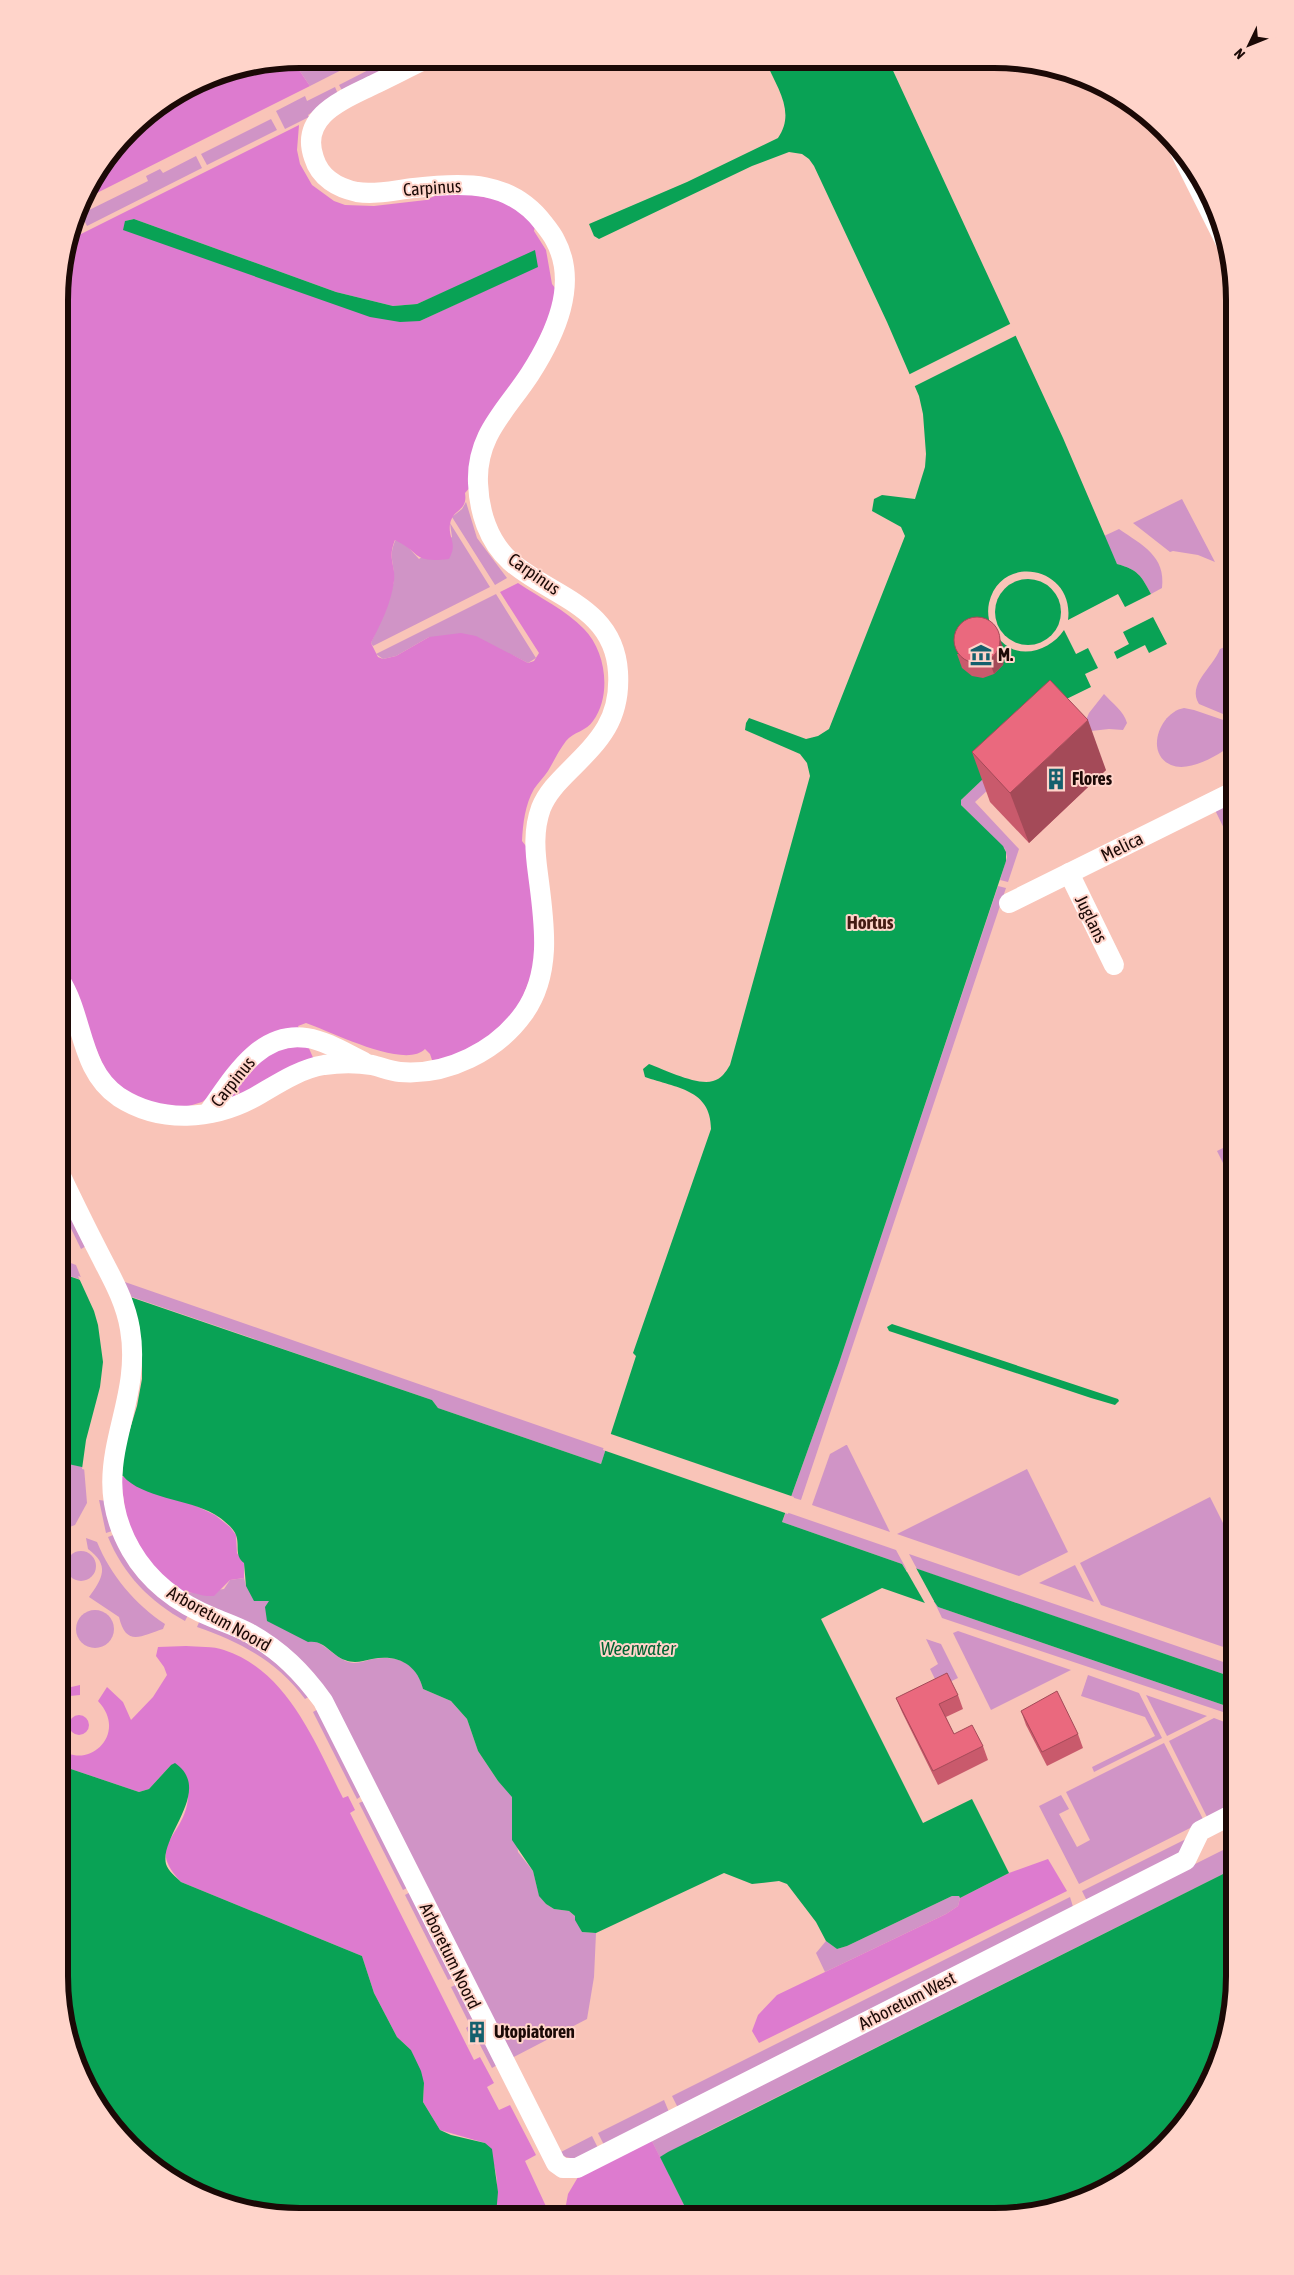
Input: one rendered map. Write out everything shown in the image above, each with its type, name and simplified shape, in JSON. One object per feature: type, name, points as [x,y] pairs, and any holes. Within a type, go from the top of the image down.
[{"type":"street","name":"Carpinus","points":[[208,1113],[247,1061],[268,1044],[278,1039],[292,1037],[308,1038],[368,1065],[399,1072],[439,1069],[456,1064],[497,1042],[508,1033],[526,1011],[538,988],[542,974],[544,959],[542,907],[535,850],[542,806],[550,792],[606,732],[616,702],[618,666],[612,646],[597,621],[574,601],[511,561],[495,542],[480,507],[478,473],[480,455],[488,433],[530,373],[548,341],[562,305],[566,285],[565,269],[555,239],[524,202],[494,189],[456,185],[368,193],[351,191],[336,186],[324,176],[312,155],[313,131],[328,108],[408,68]]},
{"type":"street","name":"Melica","points":[[1009,903],[1226,796]]},
{"type":"street","name":"Juglans","points":[[1069,874],[1114,965]]},
{"type":"street","name":"Carpinus","points":[[68,994],[88,1060],[109,1088],[120,1097],[142,1108],[161,1114],[181,1117],[208,1113],[241,1104],[289,1078],[322,1065],[368,1065]]},
{"type":"street","name":"Arboretum Noord","points":[[68,1190],[114,1281],[124,1304],[130,1329],[132,1356],[129,1392],[112,1468],[117,1519],[131,1549],[153,1580],[182,1602],[248,1632],[277,1651],[303,1674],[324,1701],[503,2060],[556,2163],[563,2168]]},
{"type":"street","name":"Arboretum West","points":[[563,2168],[577,2168],[1186,1860],[1200,1832],[1226,1818]]},
{"type":"shaded area","points":[[284,68],[298,68],[310,86],[92,196],[115,158],[135,135],[158,115],[197,91],[239,75]]},
{"type":"shaded area","points":[[298,68],[345,68],[310,86]]},
{"type":"shaded area","points":[[372,68],[390,68],[343,92],[339,85]]},
{"type":"shaded area","points":[[335,87],[338,94],[308,115],[309,117],[285,129],[276,111],[305,96],[307,101]]},
{"type":"shaded area","points":[[271,119],[277,130],[207,165],[201,154]]},
{"type":"shaded area","points":[[299,125],[297,150],[300,164],[312,185],[334,201],[345,205],[374,206],[426,200],[441,193],[461,193],[508,201],[536,221],[534,231],[546,250],[552,284],[558,292],[556,302],[472,485],[465,493],[464,504],[452,519],[450,529],[453,549],[449,559],[429,560],[423,558],[395,540],[392,552],[394,581],[391,598],[371,643],[378,657],[383,659],[396,656],[429,637],[461,633],[476,636],[528,663],[534,661],[539,653],[500,592],[518,583],[577,622],[591,638],[602,661],[604,674],[603,699],[593,721],[584,729],[572,735],[563,744],[528,801],[522,841],[529,850],[537,962],[518,1008],[481,1045],[433,1063],[430,1054],[425,1049],[415,1054],[401,1055],[385,1052],[367,1047],[306,1023],[298,1026],[300,1031],[202,1102],[179,1109],[139,1100],[108,1077],[68,982],[68,284],[75,239],[76,237]],"holes":[[[134,219],[336,292],[393,306],[417,304],[476,278],[538,266],[420,321],[125,221]]]},
{"type":"shaded area","points":[[196,156],[202,168],[87,226],[83,217],[85,212],[148,181],[146,176],[160,169],[163,173]]},
{"type":"shaded area","points":[[1182,499],[1215,562],[1198,555],[1170,552],[1133,523]]},
{"type":"shaded area","points":[[466,502],[477,538],[507,578],[495,585],[452,517],[462,509]]},
{"type":"shaded area","points":[[450,523],[490,587],[373,646],[371,643],[394,583],[392,554],[396,539],[408,547],[419,559],[452,537]]},
{"type":"shaded area","points":[[1119,529],[1144,546],[1156,559],[1162,577],[1162,588],[1151,594],[1138,574],[1117,564],[1104,536]]},
{"type":"shaded area","points":[[496,594],[536,658],[528,663],[512,655],[429,637],[396,656],[383,659],[376,654]]},
{"type":"shaded area","points":[[1226,646],[1226,715],[1199,704],[1196,697],[1198,683],[1220,649]]},
{"type":"shaded area","points":[[1104,694],[1121,711],[1127,723],[1123,730],[1091,731],[1086,720],[1089,713]]},
{"type":"shaded area","points":[[1184,708],[1226,721],[1226,749],[1196,764],[1179,767],[1171,765],[1158,752],[1157,743],[1162,725],[1175,711]]},
{"type":"shaded area","points":[[1047,717],[1059,723],[975,802],[1019,849],[1008,882],[1000,880],[1007,857],[1005,849],[961,805],[961,800]]},
{"type":"shaded area","points":[[1226,804],[1226,833],[1215,810]]},
{"type":"shaded area","points":[[998,886],[1006,888],[801,1500],[791,1497],[839,1363]]},
{"type":"shaded area","points":[[307,1044],[315,1062],[239,1099],[228,1096],[269,1052]]},
{"type":"shaded area","points":[[1226,1146],[1226,1169],[1217,1151]]},
{"type":"shaded area","points":[[68,1205],[88,1245],[81,1249],[68,1222]]},
{"type":"shaded area","points":[[68,1262],[76,1265],[82,1280],[68,1276]]},
{"type":"shaded area","points":[[122,1281],[606,1449],[601,1464],[438,1408],[432,1400],[129,1296]]},
{"type":"shaded area","points":[[846,1445],[890,1532],[812,1505],[830,1454]]},
{"type":"shaded area","points":[[68,1464],[84,1467],[87,1503],[75,1525],[68,1528]]},
{"type":"shaded area","points":[[1027,1469],[1068,1552],[1019,1576],[897,1534]]},
{"type":"shaded area","points":[[120,1475],[157,1494],[190,1503],[215,1515],[230,1527],[236,1535],[237,1553],[244,1563],[244,1578],[230,1580],[214,1596],[176,1591],[151,1567],[127,1522]]},
{"type":"shaded area","points":[[1210,1497],[1226,1529],[1226,1648],[1101,1605],[1080,1563]]},
{"type":"shaded area","points":[[99,1500],[107,1501],[115,1530],[106,1533]]},
{"type":"shaded area","points":[[786,1512],[896,1550],[908,1572],[902,1564],[782,1522]]},
{"type":"shaded area","points":[[116,1534],[188,1615],[185,1621],[149,1596],[130,1575],[121,1563],[108,1537]]},
{"type":"shaded area","points":[[86,1538],[97,1542],[117,1578],[144,1608],[165,1624],[163,1629],[141,1636],[130,1636],[126,1633],[119,1617],[89,1597],[101,1578],[102,1566],[95,1555],[88,1549]]},
{"type":"shaded area","points":[[75,1552],[87,1552],[95,1560],[95,1572],[87,1580],[75,1580],[68,1574],[68,1558]]},
{"type":"shaded area","points":[[909,1554],[1226,1663],[1226,1675],[917,1569]]},
{"type":"shaded area","points":[[1075,1565],[1094,1602],[1039,1583]]},
{"type":"shaded area","points":[[244,1578],[246,1586],[269,1600],[314,1641],[348,1662],[359,1663],[373,1659],[391,1658],[406,1663],[416,1673],[423,1689],[451,1701],[467,1719],[478,1751],[498,1781],[513,1797],[518,1852],[533,1871],[539,1895],[546,1904],[554,1909],[569,1911],[575,1916],[582,1932],[596,1933],[594,1977],[587,2019],[510,2059],[329,1698],[176,1591],[195,1593],[224,1589],[230,1580]]},
{"type":"shaded area","points":[[933,1599],[938,1607],[1226,1706],[1226,1713],[942,1618]]},
{"type":"shaded area","points":[[95,1610],[102,1611],[108,1616],[113,1622],[113,1636],[108,1642],[102,1647],[95,1648],[88,1647],[82,1642],[77,1636],[76,1629],[77,1622],[82,1616],[88,1611]]},
{"type":"shaded area","points":[[200,1620],[256,1644],[312,1695],[305,1699],[282,1674],[257,1654],[228,1639],[197,1627]]},
{"type":"shaded area","points":[[958,1631],[1071,1670],[991,1710],[953,1633]]},
{"type":"shaded area","points":[[926,1639],[941,1644],[958,1678],[939,1687],[930,1669],[938,1664]]},
{"type":"shaded area","points":[[158,1647],[210,1647],[224,1650],[246,1660],[266,1674],[297,1711],[322,1755],[343,1798],[348,1796],[355,1810],[350,1813],[474,2060],[480,2057],[494,2083],[487,2087],[499,2110],[510,2105],[536,2155],[525,2161],[547,2208],[496,2208],[495,2170],[485,2143],[440,2130],[423,2102],[424,2083],[411,2050],[397,2037],[374,1993],[362,1956],[181,1882],[171,1870],[166,1860],[166,1851],[168,1843],[183,1817],[187,1805],[187,1777],[171,1765],[149,1789],[139,1792],[68,1768],[68,1753],[81,1756],[91,1753],[107,1737],[109,1726],[107,1714],[98,1701],[107,1687],[123,1702],[131,1720],[153,1697],[167,1675],[156,1656]]},
{"type":"shaded area","points":[[1088,1675],[1139,1693],[1162,1738],[1094,1772],[1092,1767],[1155,1736],[1145,1717],[1081,1696]]},
{"type":"shaded area","points":[[80,1685],[80,1695],[68,1697],[68,1688]]},
{"type":"shaded area","points":[[1146,1695],[1207,1716],[1167,1736]]},
{"type":"shaded area","points":[[320,1708],[363,1795],[357,1799],[313,1712]]},
{"type":"shaded area","points":[[79,1715],[86,1718],[89,1725],[86,1732],[79,1735],[72,1732],[69,1725],[72,1718]]},
{"type":"shaded area","points":[[1214,1718],[1226,1723],[1226,1810],[1208,1819],[1169,1741]]},
{"type":"shaded area","points":[[1164,1743],[1204,1821],[1079,1884],[1039,1806],[1061,1795],[1069,1809],[1059,1814],[1077,1847],[1090,1840],[1066,1792]]},
{"type":"shaded area","points":[[366,1800],[409,1887],[403,1890],[359,1803]]},
{"type":"shaded area","points":[[1186,1839],[1181,1852],[1088,1903],[1082,1891]]},
{"type":"shaded area","points":[[1226,1849],[1226,1872],[697,2137],[669,2176],[650,2137]]},
{"type":"shaded area","points":[[1048,1859],[1067,1891],[759,2043],[752,2031],[758,2015],[777,1995],[946,1914],[958,1906],[960,1898],[1009,1873]]},
{"type":"shaded area","points":[[412,1891],[455,1977],[448,1980],[405,1895]]},
{"type":"shaded area","points":[[952,1896],[959,1896],[958,1906],[946,1914],[825,1972],[816,1953],[826,1941],[837,1949],[847,1946]]},
{"type":"shaded area","points":[[1070,1897],[1074,1910],[678,2108],[672,2096]]},
{"type":"shaded area","points":[[458,1984],[499,2064],[492,2068],[479,2043],[474,2045],[466,2028],[470,2025],[451,1987]]},
{"type":"shaded area","points":[[664,2100],[669,2112],[604,2145],[598,2133]]},
{"type":"shaded area","points":[[592,2136],[598,2148],[583,2156],[569,2158],[559,2153]]},
{"type":"shaded area","points":[[650,2137],[686,2208],[565,2208],[568,2194],[581,2172]]},
{"type":"water","name":"Weerwater","points":[[769,68],[892,68],[1063,438],[1117,564],[1138,574],[1151,594],[1125,607],[1118,594],[1068,620],[1067,602],[1060,588],[1049,578],[1036,573],[1021,572],[1007,577],[996,587],[989,603],[988,613],[992,628],[997,637],[1009,647],[1017,651],[1026,652],[1043,648],[1064,630],[1076,654],[1088,648],[1098,668],[1085,674],[1091,687],[1046,709],[1047,718],[961,800],[961,805],[1003,846],[1006,852],[1006,861],[839,1363],[782,1522],[902,1564],[907,1572],[915,1568],[1226,1675],[1226,1706],[938,1607],[933,1600],[925,1603],[882,1588],[821,1619],[923,1823],[972,1799],[1009,1873],[960,1898],[959,1896],[952,1896],[837,1949],[826,1941],[816,1922],[787,1884],[779,1881],[752,1884],[724,1873],[596,1933],[582,1932],[575,1920],[575,1916],[569,1911],[554,1909],[539,1896],[533,1871],[512,1840],[512,1797],[498,1781],[478,1751],[467,1719],[451,1701],[423,1689],[416,1673],[405,1663],[390,1658],[352,1662],[340,1658],[319,1643],[308,1642],[267,1621],[265,1607],[269,1601],[254,1601],[246,1586],[244,1563],[238,1554],[235,1532],[227,1523],[214,1514],[153,1494],[131,1483],[123,1476],[68,1464],[68,1276],[432,1400],[438,1408],[601,1464],[636,1356],[633,1353],[711,1129],[705,1106],[698,1098],[680,1088],[645,1077],[643,1069],[649,1064],[681,1077],[707,1082],[718,1079],[730,1065],[810,776],[807,763],[800,754],[745,730],[746,723],[749,718],[806,739],[818,736],[829,729],[905,536],[901,527],[872,511],[874,499],[882,495],[915,499],[925,467],[923,414],[919,396],[887,322],[809,159],[802,154],[789,152],[752,166],[599,239],[594,236],[589,224],[687,182],[778,138],[785,119],[785,109]]},
{"type":"water","points":[[134,219],[336,292],[393,306],[417,304],[535,250],[538,267],[420,321],[400,322],[370,317],[123,230],[125,221]]},
{"type":"water","points":[[1021,579],[1035,579],[1047,584],[1056,593],[1061,605],[1059,625],[1052,636],[1035,645],[1021,645],[1009,640],[1000,631],[995,619],[995,605],[1000,593],[1009,584]]},
{"type":"water","points":[[1153,617],[1167,644],[1149,653],[1145,645],[1117,659],[1114,652],[1129,644],[1123,632]]},
{"type":"water","points":[[892,1324],[1118,1399],[1119,1401],[1115,1405],[1091,1398],[889,1331],[887,1327]]},
{"type":"water","points":[[175,1763],[186,1774],[189,1786],[187,1799],[166,1853],[168,1869],[181,1882],[362,1956],[374,1993],[397,2037],[411,2050],[421,2071],[424,2083],[423,2102],[440,2130],[451,2135],[485,2143],[492,2149],[498,2192],[497,2208],[299,2208],[269,2206],[239,2200],[197,2184],[158,2160],[135,2140],[115,2117],[91,2078],[85,2064],[75,2036],[69,2006],[68,1768],[139,1792],[149,1789]]},
{"type":"water","points":[[1226,1873],[1225,2006],[1219,2036],[1209,2064],[1203,2078],[1179,2117],[1159,2140],[1136,2160],[1097,2184],[1055,2200],[1025,2206],[995,2208],[686,2208],[660,2157]]},
{"type":"pier","points":[[1012,323],[1017,335],[913,387],[908,375]]},
{"type":"pier","points":[[78,1276],[130,1293],[139,1325],[142,1379],[137,1406],[124,1449],[122,1478],[82,1469],[86,1440],[100,1387],[103,1362],[98,1325],[94,1311]]},
{"type":"pier","points":[[608,1433],[794,1497],[788,1514],[603,1450]]},
{"type":"pier","points":[[915,1566],[934,1601],[926,1605],[906,1570]]},
{"type":"building","points":[[977,617],[990,621],[996,627],[1000,640],[996,653],[990,659],[977,663],[964,659],[958,653],[954,640],[958,627],[964,621]]},
{"type":"building","points":[[1050,680],[1088,720],[1010,793],[972,752]]},
{"type":"building","points":[[947,1673],[958,1695],[939,1704],[954,1734],[972,1725],[983,1746],[933,1771],[896,1698]]},
{"type":"building","points":[[1057,1691],[1078,1734],[1042,1752],[1021,1711]]},
{"type":"place","name":"M.","points":[[981,655]]},
{"type":"place","name":"Flores","points":[[1056,779]]},
{"type":"place","name":"Utopiatoren","points":[[477,2032]]},
{"type":"district","name":"Hortus","points":[[870,922]]}]
